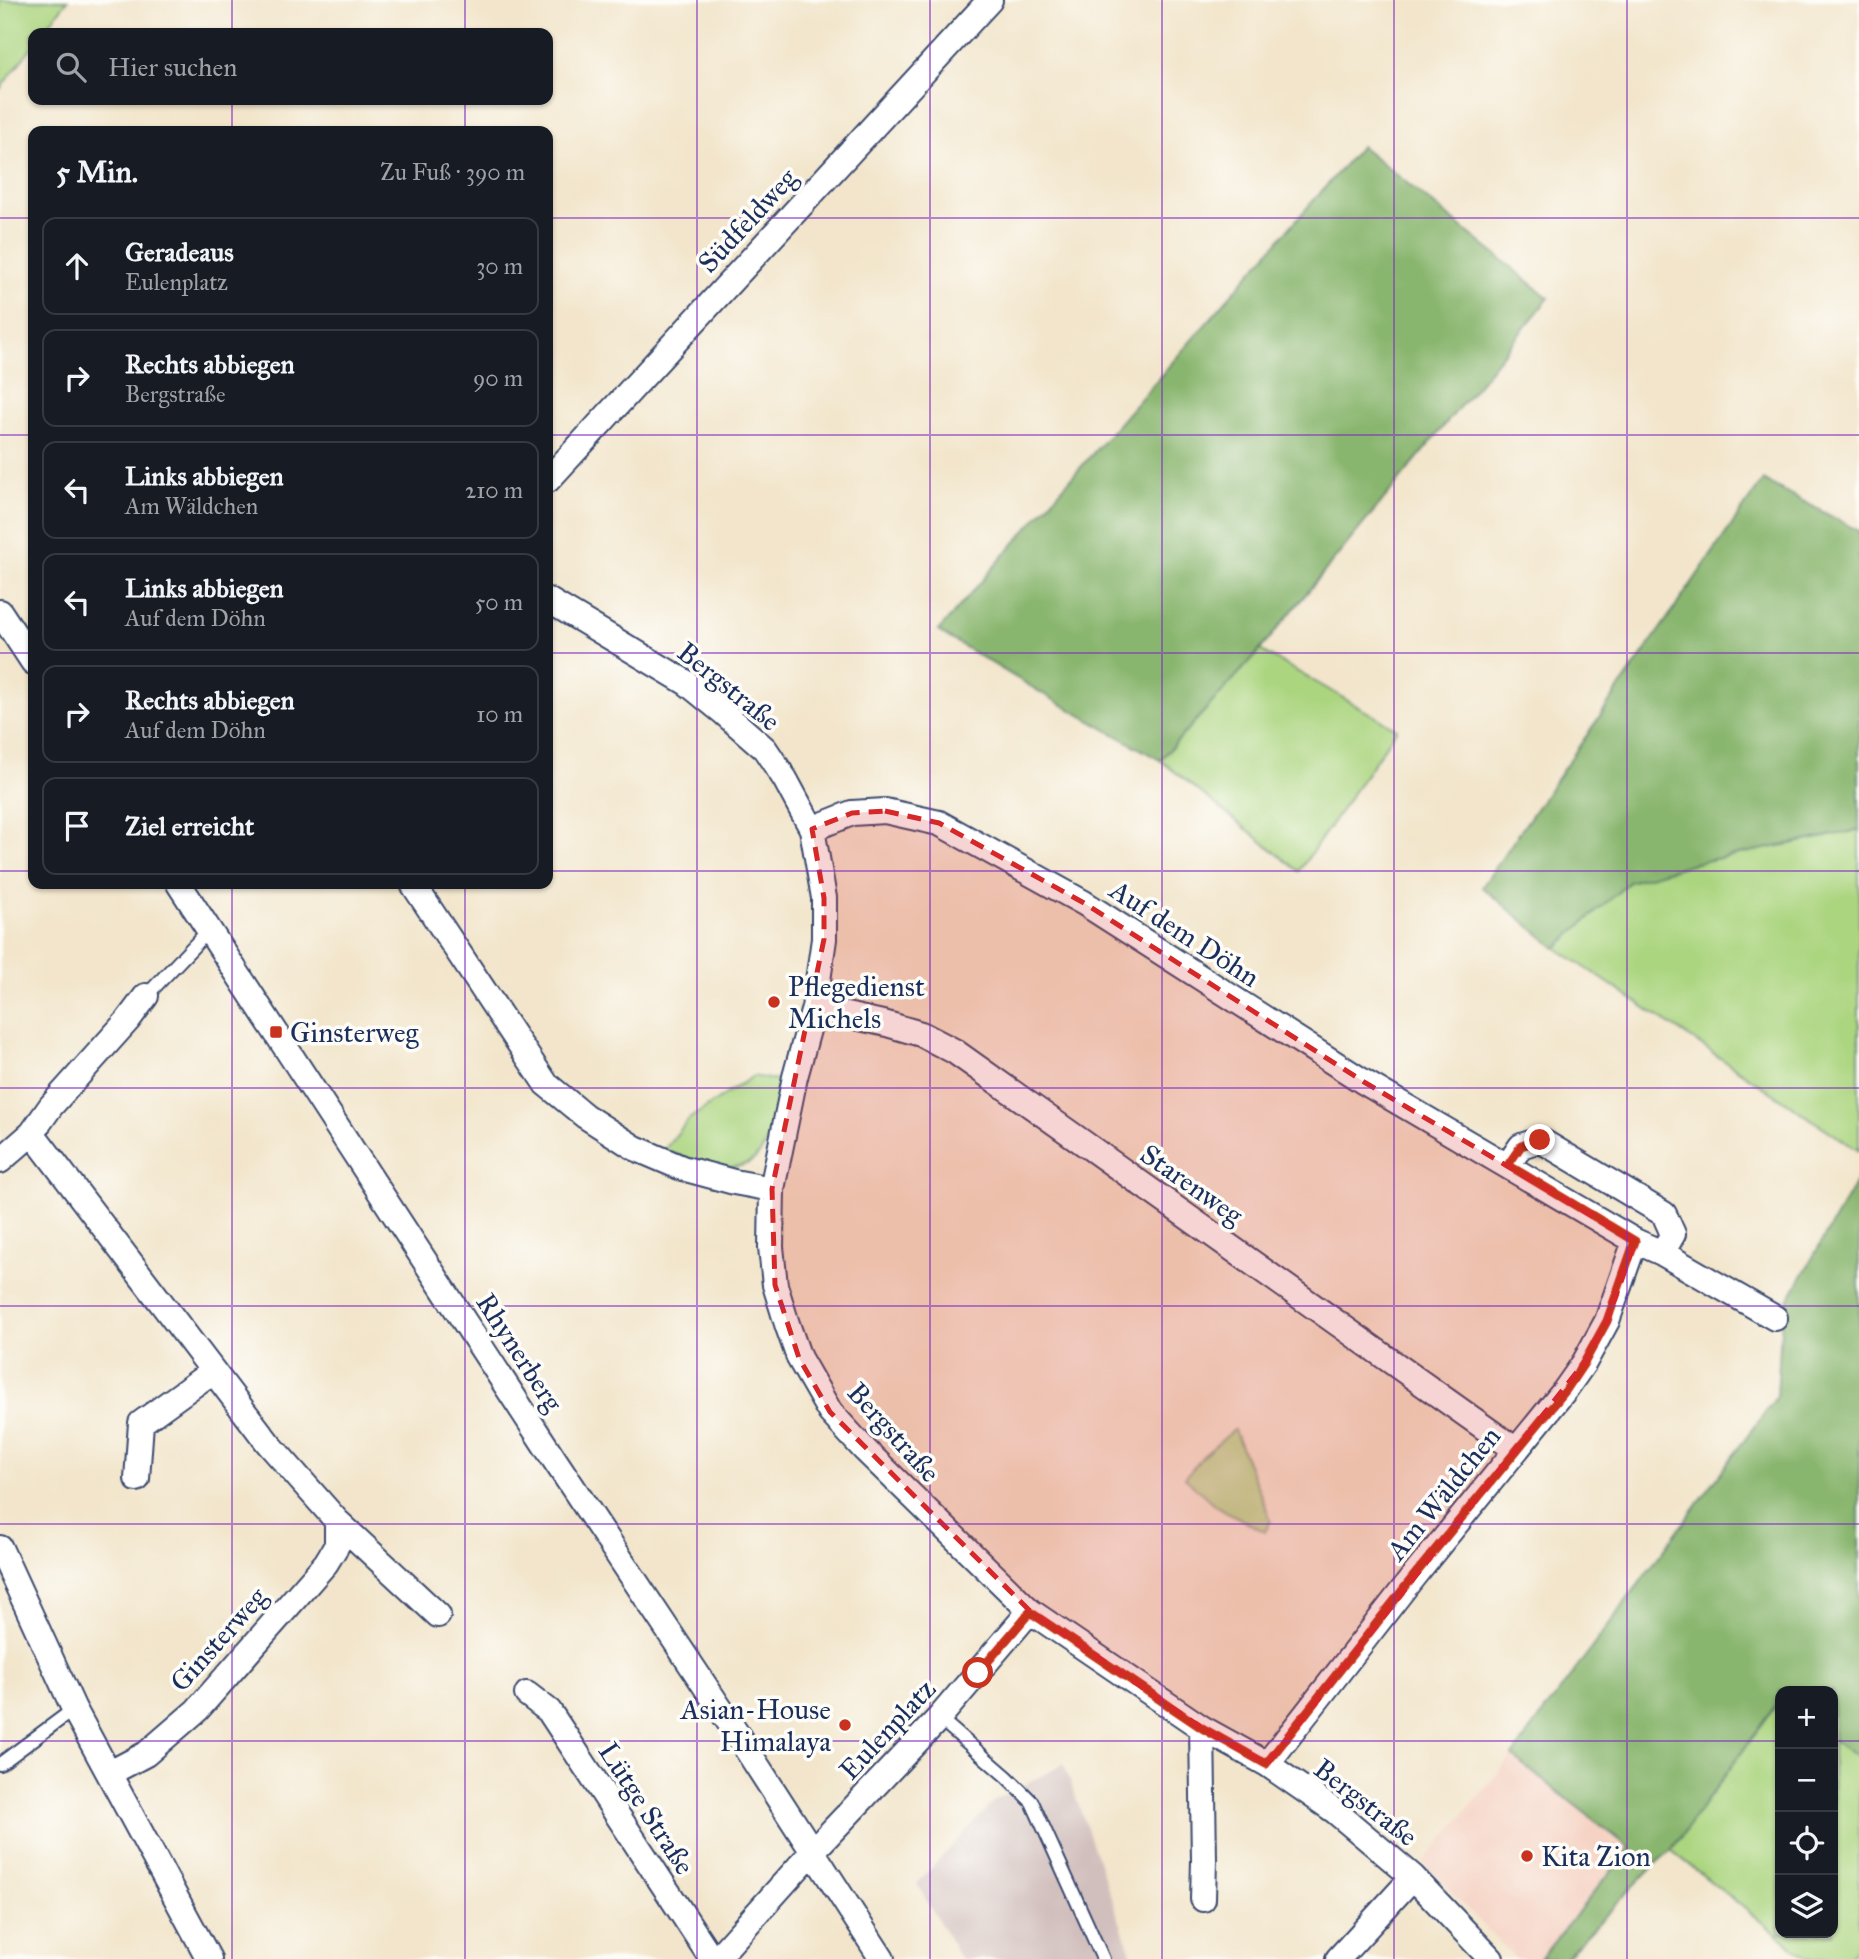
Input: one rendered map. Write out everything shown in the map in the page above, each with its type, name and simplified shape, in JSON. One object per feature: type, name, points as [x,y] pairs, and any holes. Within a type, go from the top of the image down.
[{"type":"street","name":"Südfeldweg","points":[[553,475],[990,0]]},
{"type":"street","name":"Bergstraße","points":[[553,603],[687,683],[724,713],[765,749],[812,829],[824,898],[824,939],[814,1008],[795,1077],[772,1189],[771,1247],[775,1285],[799,1358],[831,1412],[865,1450],[1030,1612],[1202,1728],[1266,1764],[1336,1812],[1413,1877],[1491,1959]]},
{"type":"street","points":[[3,625],[28,656]]},
{"type":"street","name":"Auf dem Döhn","points":[[812,829],[852,813],[885,811],[939,823],[1084,903],[1364,1082],[1635,1241],[1775,1318]]},
{"type":"street","name":"Rhynerberg","points":[[182,889],[882,1959]]},
{"type":"street","points":[[416,889],[546,1084],[584,1116],[635,1148],[682,1168],[772,1189]]},
{"type":"street","points":[[0,1161],[32,1133],[51,1106],[146,996]]},
{"type":"street","name":"Starenweg","points":[[814,1008],[921,1034],[954,1051],[1516,1450]]},
{"type":"street","points":[[32,1133],[268,1443],[337,1521],[438,1615]]},
{"type":"street","points":[[1508,1165],[1521,1146],[1540,1140],[1664,1214],[1673,1234],[1662,1254]]},
{"type":"street","name":"Am Wäldchen","points":[[1266,1764],[1413,1577],[1566,1390],[1607,1321],[1635,1241]]},
{"type":"street","points":[[136,1479],[141,1423],[213,1371]]},
{"type":"street","name":"Ginsterweg","points":[[110,1773],[146,1754],[197,1710],[326,1563],[337,1545],[337,1521]]},
{"type":"street","points":[[0,1548],[74,1709],[209,1959]]},
{"type":"street","name":"Eulenplatz","points":[[721,1957],[813,1851],[939,1718],[1030,1612]]},
{"type":"street","name":"Lütge Straße","points":[[527,1694],[550,1711],[721,1957]]},
{"type":"street","points":[[1202,1728],[1203,1899]]},
{"type":"street","points":[[1338,1959],[1413,1877]]},
{"type":"lane","points":[[146,996],[209,930]]},
{"type":"lane","points":[[0,1764],[74,1709]]},
{"type":"lane","points":[[939,1718],[1032,1802],[1103,1959]]},
{"type":"highlighted area","points":[[885,811],[939,823],[1084,903],[1364,1082],[1635,1241],[1607,1321],[1584,1363],[1267,1764],[1202,1728],[1030,1611],[830,1412],[799,1358],[775,1285],[772,1189],[824,939],[824,898],[812,829],[852,813]]},
{"type":"shaded area","name":"Kita Zion","points":[[1512,1756],[1630,1848],[1540,1959],[1516,1959],[1423,1863]]},
{"type":"shaded area","points":[[1064,1764],[1133,1959],[961,1959],[917,1884],[995,1800]]},
{"type":"green space","points":[[0,0],[68,0],[46,28],[28,28],[28,52],[0,89]]},
{"type":"green space","points":[[1361,146],[1549,298],[1260,650],[1160,760],[938,631]]},
{"type":"green space","points":[[1763,480],[1859,531],[1859,830],[1690,864],[1629,882],[1556,948],[1482,887]]},
{"type":"green space","points":[[1260,650],[1397,729],[1299,871],[1160,760]]},
{"type":"green space","points":[[1859,830],[1859,1151],[1556,948],[1629,882],[1690,864]]},
{"type":"green space","points":[[753,1076],[779,1081],[770,1130],[765,1145],[756,1157],[746,1164],[719,1167],[664,1150],[689,1119]]},
{"type":"green space","points":[[1859,1177],[1859,1758],[1838,1743],[1838,1686],[1775,1686],[1775,1706],[1671,1850],[1564,1959],[1540,1959],[1630,1848],[1512,1756],[1777,1396],[1782,1311]]},
{"type":"green space","points":[[1234,1430],[1271,1520],[1265,1532],[1216,1506],[1185,1478],[1203,1456]]},
{"type":"green space","points":[[1775,1707],[1775,1933],[1671,1850]]},
{"type":"green space","points":[[1838,1743],[1859,1758],[1859,1944],[1848,1959],[1808,1959],[1782,1938],[1838,1938]]},
{"type":"place","name":"Pflegedienst Michels","points":[[774,1002]]},
{"type":"place","name":"Ginsterweg","points":[[276,1032]]},
{"type":"place","name":"Asian-House Himalaya","points":[[845,1725]]},
{"type":"place","name":"Kita Zion","points":[[1527,1856]]},
{"type":"route","points":[[978,1673],[1030,1612],[1202,1728],[1266,1764],[1413,1577],[1566,1390],[1607,1321],[1635,1241],[1508,1165],[1521,1146],[1540,1140]]}]
